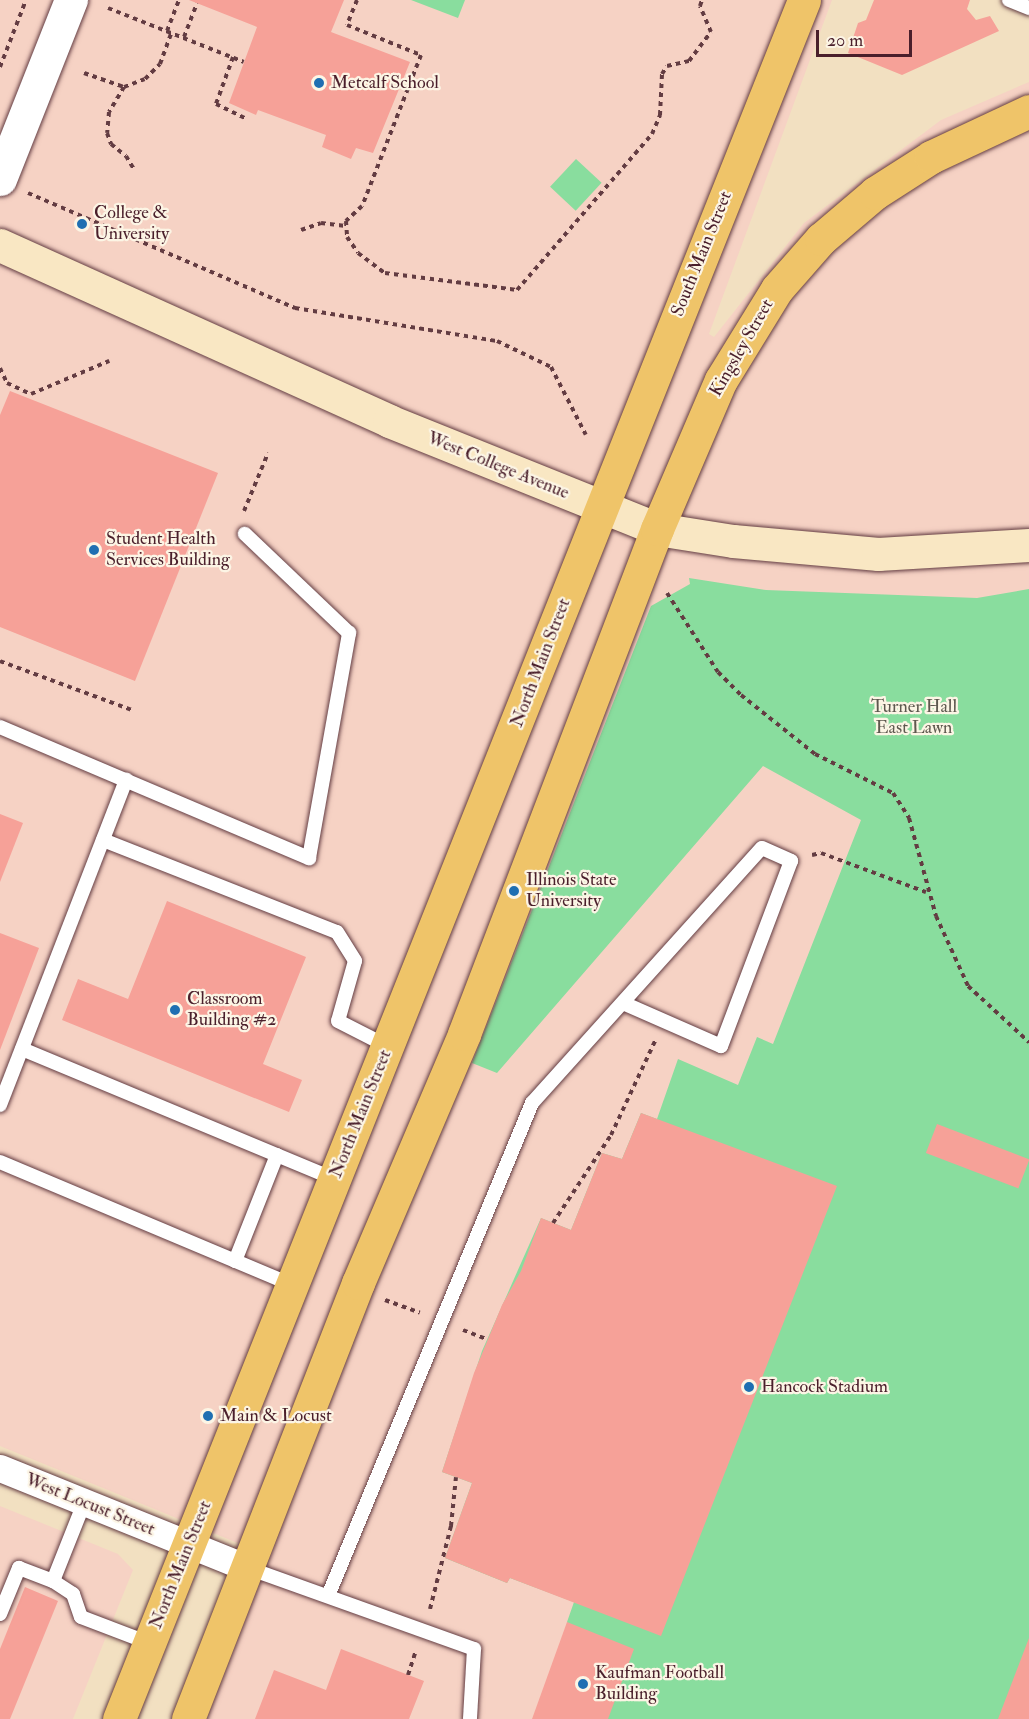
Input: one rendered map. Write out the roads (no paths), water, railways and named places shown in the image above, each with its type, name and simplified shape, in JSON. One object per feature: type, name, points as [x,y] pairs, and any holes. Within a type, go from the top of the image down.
[{"type":"main road","name":"South Main Street","points":[[601,508],[804,0]]},
{"type":"main road","name":"Kingsley Street","points":[[657,529],[721,380],[777,289],[821,239],[875,193],[931,156],[1029,111]]},
{"type":"main road","name":"West College Avenue","points":[[0,245],[389,421],[657,529],[733,541],[878,554],[1029,544]]},
{"type":"main road","name":"North Main Street","points":[[119,1719],[601,508]]},
{"type":"main road","points":[[188,1719],[358,1283],[464,1034],[657,529]]},
{"type":"street","points":[[0,179],[71,0]]},
{"type":"street","name":"West Locust Street","points":[[0,1468],[248,1568]]},
{"type":"lane","points":[[1009,0],[1029,8]]},
{"type":"lane","points":[[0,727],[309,858],[349,633],[245,534]]},
{"type":"lane","points":[[0,1105],[126,780]]},
{"type":"lane","points":[[103,840],[337,932],[355,961],[338,1021],[388,1047]]},
{"type":"lane","points":[[328,1596],[532,1103],[622,1003],[762,848],[791,861],[721,1046],[622,1003]]},
{"type":"lane","points":[[22,1049],[334,1179]]},
{"type":"lane","points":[[235,1261],[277,1155]]},
{"type":"lane","points":[[0,1162],[292,1285]]},
{"type":"lane","points":[[53,1581],[84,1503]]},
{"type":"lane","points":[[0,1614],[19,1568],[53,1581],[73,1594],[81,1617],[149,1643]]},
{"type":"lane","points":[[248,1568],[474,1649],[470,1719]]},
{"type":"place","name":"Metcalf School","points":[[319,83]]},
{"type":"place","name":"College & University","points":[[82,224]]},
{"type":"place","name":"Student Health Services Building","points":[[94,550]]},
{"type":"place","name":"Illinois State University","points":[[514,891]]},
{"type":"place","name":"Classroom Building #2","points":[[175,1010]]},
{"type":"place","name":"Hancock Stadium","points":[[749,1387]]},
{"type":"place","name":"Main & Locust","points":[[208,1416]]},
{"type":"place","name":"Kaufman Football Building","points":[[583,1684]]},
{"type":"park label","name":"Turner Hall East Lawn","points":[[914,718]]}]
